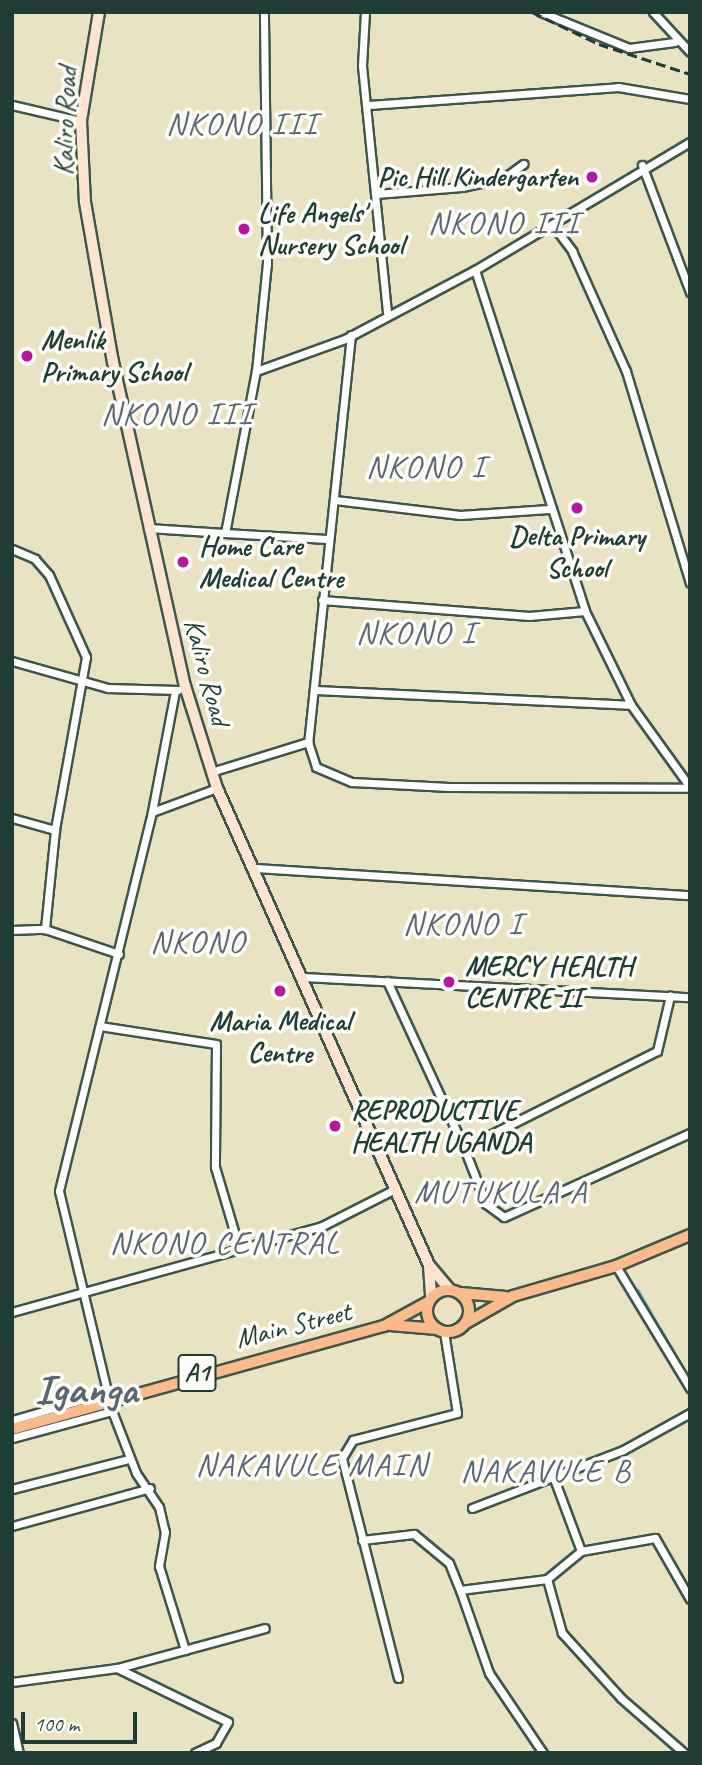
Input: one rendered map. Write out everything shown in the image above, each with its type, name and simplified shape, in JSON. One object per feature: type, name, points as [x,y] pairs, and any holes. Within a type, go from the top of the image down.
[{"type":"main road","name":"Kaliro Road","points":[[99,12],[81,121],[95,268],[148,528],[185,687],[217,788],[255,868],[429,1265],[449,1289]]},
{"type":"main road","name":"A1","points":[[384,1326],[441,1330],[467,1323],[513,1296],[616,1266],[690,1235]]},
{"type":"main road","name":"Kaliro Road","points":[[429,1265],[430,1300]]},
{"type":"main road","name":"A1","points":[[384,1326],[449,1289],[461,1293],[513,1296]]},
{"type":"main road","points":[[461,1293],[467,1323]]},
{"type":"main road","points":[[430,1300],[441,1330]]},
{"type":"main road","name":"Main Street","points":[[12,1429],[109,1395],[384,1326]]},
{"type":"street","points":[[225,533],[256,371],[270,188],[264,12]]},
{"type":"street","points":[[365,12],[369,105],[387,313]]},
{"type":"street","points":[[541,12],[629,48],[675,42]]},
{"type":"street","points":[[653,12],[675,42],[690,52]]},
{"type":"street","points":[[369,105],[618,87],[690,99]]},
{"type":"street","points":[[12,105],[81,121]]},
{"type":"street","points":[[256,371],[351,335],[387,313],[475,270],[642,165],[690,142]]},
{"type":"street","points":[[376,194],[462,187],[504,178],[523,164]]},
{"type":"street","points":[[642,165],[690,292]]},
{"type":"street","points":[[552,224],[572,251],[626,371],[690,583]]},
{"type":"street","points":[[475,270],[549,509],[585,611],[631,705],[690,788]]},
{"type":"street","points":[[351,335],[335,500],[327,539],[308,742],[323,774],[352,782],[592,792],[690,788]]},
{"type":"street","points":[[335,500],[460,515],[549,509]]},
{"type":"street","points":[[148,528],[327,539]]},
{"type":"street","points":[[12,549],[35,559],[48,575],[81,640],[83,682],[55,830],[45,929]]},
{"type":"street","points":[[322,600],[529,616],[585,611]]},
{"type":"street","points":[[12,661],[83,682],[175,691],[185,687]]},
{"type":"street","points":[[314,690],[631,705]]},
{"type":"street","points":[[175,691],[152,812],[59,1191],[79,1293],[112,1411],[129,1459],[150,1488],[165,1532],[159,1566],[185,1650]]},
{"type":"street","points":[[211,772],[308,742]]},
{"type":"street","points":[[152,812],[217,788]]},
{"type":"street","points":[[12,818],[55,830]]},
{"type":"street","points":[[255,868],[690,895]]},
{"type":"street","points":[[12,930],[45,929],[119,954]]},
{"type":"street","points":[[302,977],[690,997]]},
{"type":"street","points":[[387,981],[464,1148],[486,1204],[503,1217],[690,1133]]},
{"type":"street","points":[[464,1148],[657,1051],[670,996]]},
{"type":"street","points":[[100,1026],[216,1044],[215,1167],[239,1248]]},
{"type":"street","points":[[12,1312],[322,1226],[395,1189]]},
{"type":"street","points":[[616,1266],[690,1388]]},
{"type":"street","points":[[398,1678],[362,1540],[344,1447],[457,1413],[441,1330]]},
{"type":"street","name":"Main Street","points":[[12,1420],[109,1395]]},
{"type":"street","points":[[12,1438],[112,1411]]},
{"type":"street","points":[[472,1508],[623,1450],[690,1413]]},
{"type":"street","points":[[12,1489],[129,1459]]},
{"type":"street","points":[[553,1476],[581,1551]]},
{"type":"street","points":[[12,1526],[150,1488]]},
{"type":"street","points":[[362,1540],[414,1534],[449,1563],[489,1673],[542,1753]]},
{"type":"street","points":[[460,1590],[547,1578],[581,1551],[659,1540],[690,1599]]},
{"type":"street","points":[[547,1578],[562,1633],[621,1698],[684,1753]]},
{"type":"street","points":[[12,1682],[117,1668],[265,1628]]},
{"type":"street","points":[[117,1668],[228,1722],[216,1743],[195,1753]]},
{"type":"street","points":[[12,1723],[19,1753]]},
{"type":"waterway","points":[[638,1290],[683,1368]]},
{"type":"railway","points":[[532,12],[599,44],[690,74]]},
{"type":"place","name":"Pic Hill Kindergarten","points":[[592,177]]},
{"type":"place","name":"Life Angels' Nursery School","points":[[244,229]]},
{"type":"place","name":"Menlik Primary School","points":[[27,356]]},
{"type":"place","name":"Delta Primary School","points":[[577,508]]},
{"type":"place","name":"Home Care Medical Centre","points":[[183,562]]},
{"type":"place","name":"MERCY HEALTH CENTRE II","points":[[449,982]]},
{"type":"place","name":"Maria Medical Centre","points":[[280,991]]},
{"type":"place","name":"REPRODUCTIVE HEALTH UGANDA","points":[[335,1126]]},
{"type":"district","name":"NKONO III","points":[[242,124]]},
{"type":"district","name":"NKONO III","points":[[504,223]]},
{"type":"district","name":"NKONO III","points":[[177,414]]},
{"type":"district","name":"NKONO I","points":[[426,467]]},
{"type":"district","name":"NKONO I","points":[[416,633]]},
{"type":"district","name":"NKONO I","points":[[463,924]]},
{"type":"district","name":"NKONO","points":[[198,942]]},
{"type":"district","name":"MUTUKULA A","points":[[501,1192]]},
{"type":"district","name":"NKONO CENTRAL","points":[[225,1243]]},
{"type":"district","name":"Iganga","points":[[86,1390]]},
{"type":"district","name":"NAKAVULE MAIN","points":[[312,1465]]},
{"type":"district","name":"NAKAVULE B","points":[[546,1471]]}]
